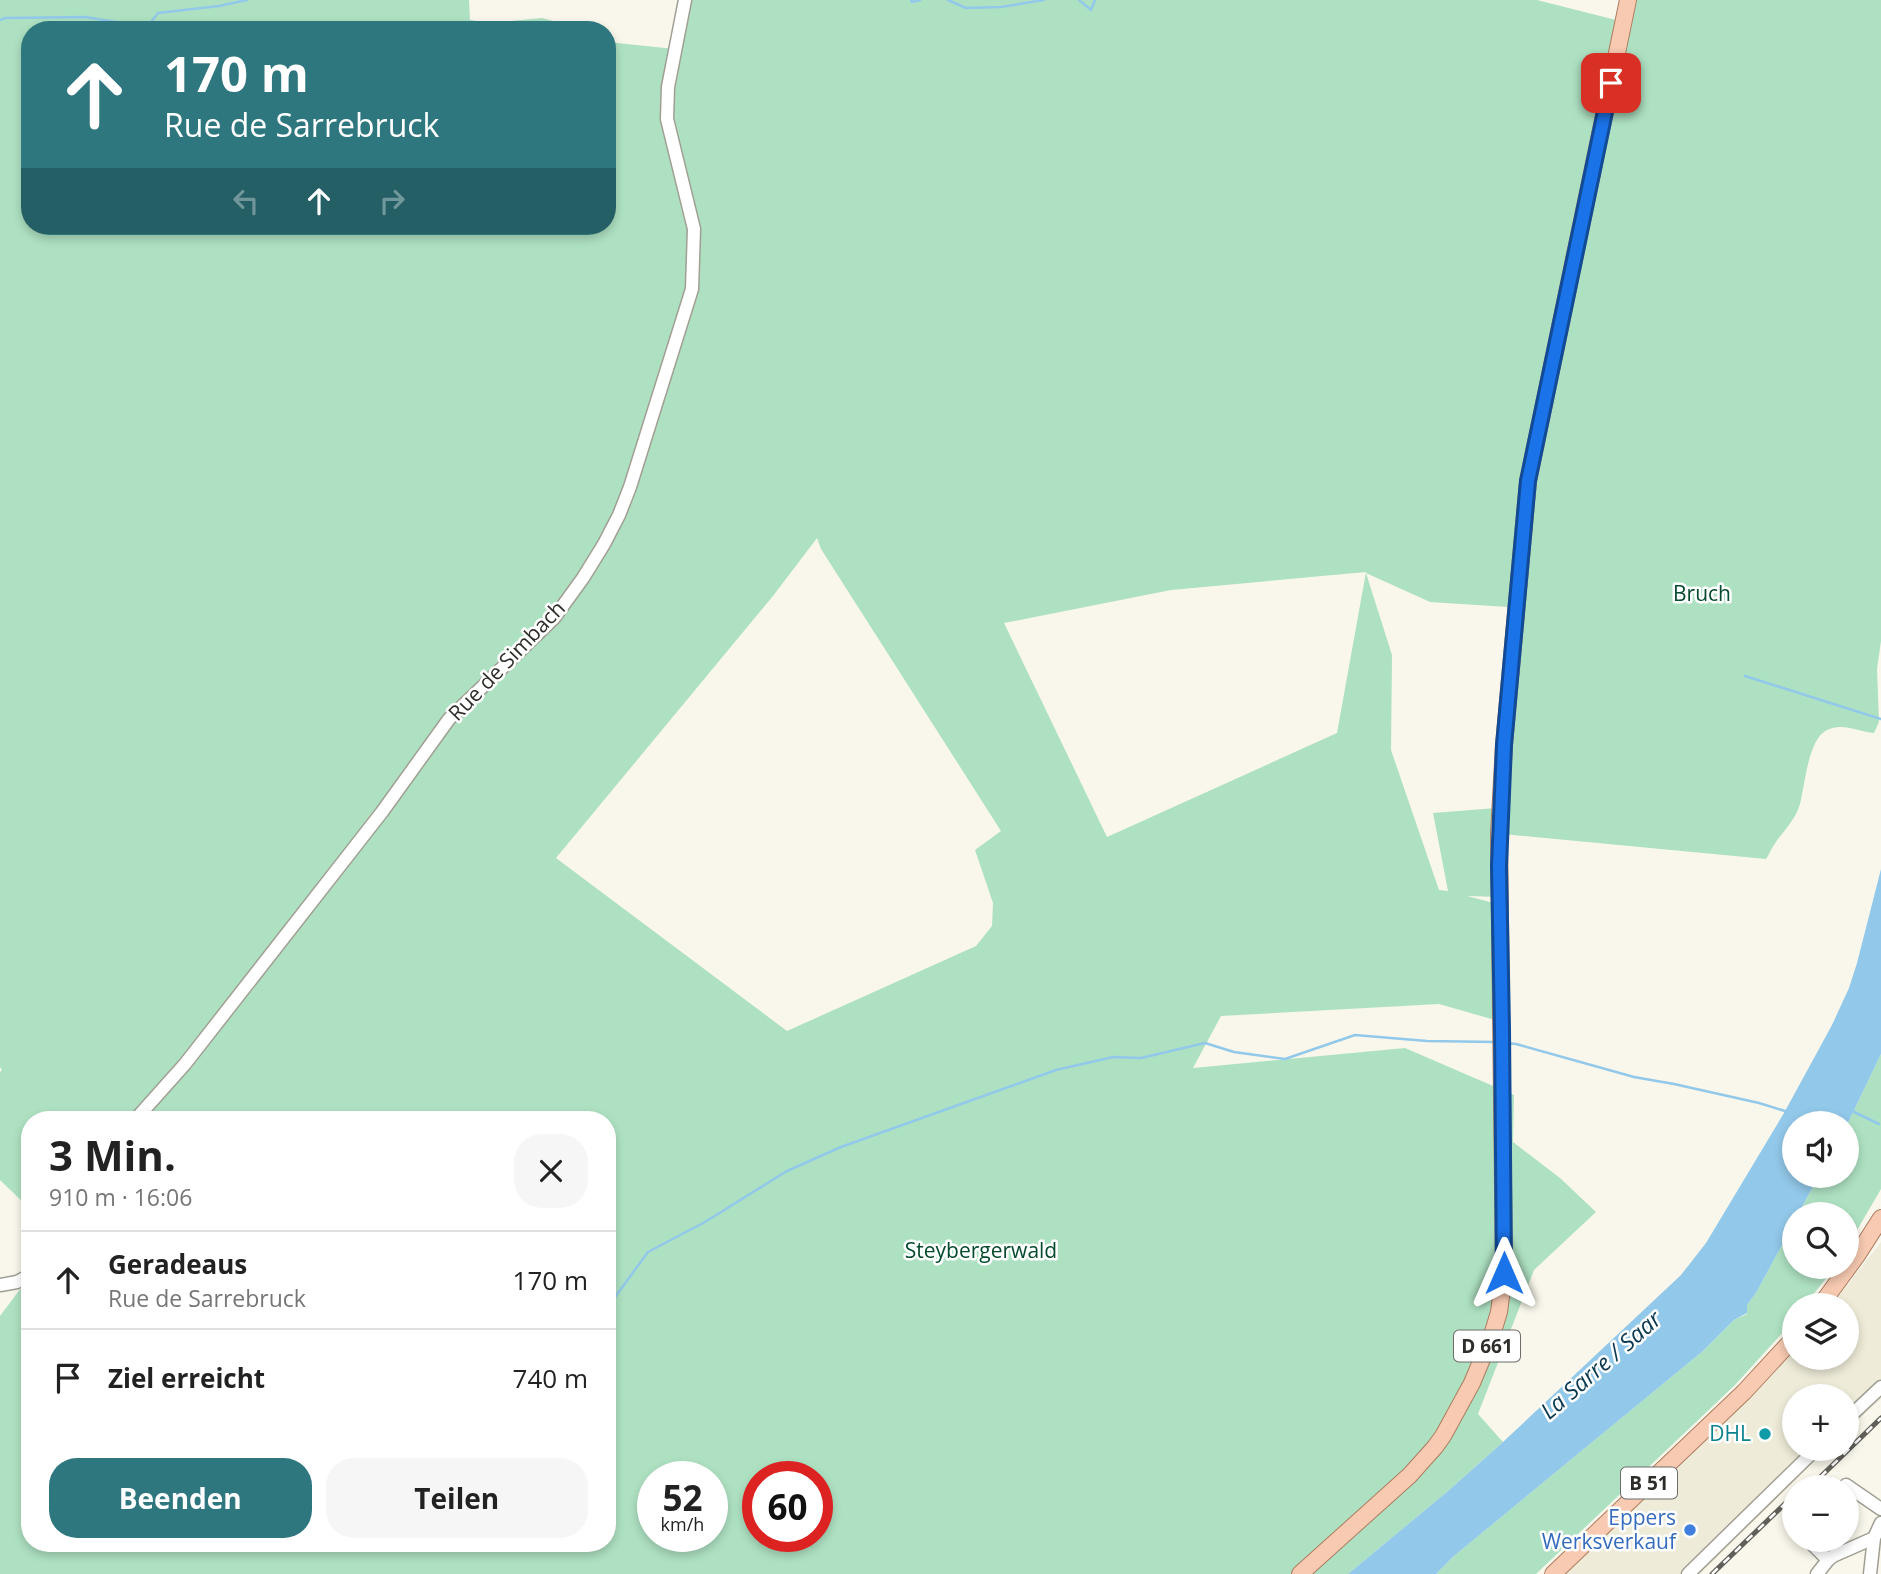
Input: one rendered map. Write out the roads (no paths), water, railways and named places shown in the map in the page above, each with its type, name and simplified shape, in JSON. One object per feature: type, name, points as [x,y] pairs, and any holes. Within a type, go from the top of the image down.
[{"type":"main road","name":"D 661","points":[[1300,1574],[1410,1475],[1435,1447],[1458,1411],[1492,1335],[1499,1312],[1504,1273],[1499,834],[1504,745],[1528,481],[1628,0]]},
{"type":"main road","points":[[1859,1252],[1881,1218]]},
{"type":"main road","points":[[1859,1253],[1881,1234]]},
{"type":"main road","name":"B 51","points":[[1553,1574],[1735,1401],[1782,1351]]},
{"type":"street","name":"Rue de Simbach","points":[[143,1111],[185,1064],[382,812],[449,719],[554,618],[583,578],[619,515],[692,289],[694,229],[667,119],[668,87],[685,0]]},
{"type":"street","points":[[0,1285],[21,1280]]},
{"type":"street","points":[[1859,1408],[1881,1387]]},
{"type":"street","points":[[1688,1574],[1804,1461]]},
{"type":"street","points":[[1859,1494],[1881,1509]]},
{"type":"street","points":[[1870,1574],[1874,1538],[1881,1523]]},
{"type":"street","points":[[1816,1574],[1828,1560],[1839,1553],[1874,1538]]},
{"type":"street","points":[[1820,1552],[1828,1560]]},
{"type":"water","points":[[1881,869],[1881,1054],[1854,1111],[1785,1111],[1832,1025],[1857,963]]},
{"type":"water","name":"La Sarre / Saar","points":[[1782,1116],[1782,1188],[1812,1188],[1805,1202],[1782,1202],[1782,1245],[1747,1305],[1747,1313],[1734,1320],[1703,1351],[1454,1556],[1436,1574],[1348,1574],[1503,1442],[1681,1275],[1706,1243]]},
{"type":"waterway","points":[[152,21],[158,13],[247,0]]},
{"type":"waterway","points":[[911,0],[920,0]]},
{"type":"waterway","points":[[948,0],[966,8],[1001,7],[1044,0]]},
{"type":"waterway","points":[[1079,0],[1091,10],[1095,0]]},
{"type":"waterway","points":[[0,20],[85,17],[110,21]]},
{"type":"waterway","points":[[1745,676],[1881,719]]},
{"type":"waterway","points":[[616,1296],[648,1252],[705,1222],[787,1171],[841,1147],[1056,1070],[1113,1057],[1141,1058],[1205,1043],[1234,1052],[1285,1059],[1355,1035],[1427,1041],[1496,1042]]},
{"type":"waterway","points":[[1506,1043],[1634,1077],[1785,1111]]},
{"type":"waterway","points":[[1850,1110],[1879,1124]]},
{"type":"railway","points":[[1822,1475],[1881,1418]]},
{"type":"railway","points":[[1712,1574],[1782,1507]]},
{"type":"place","name":"DHL","points":[[1765,1434]]},
{"type":"place","name":"Eppers Werksverkauf","points":[[1690,1530]]},
{"type":"park label","name":"Bruch","points":[[1702,594]]},
{"type":"park label","name":"Steybergerwald","points":[[981,1251]]}]
